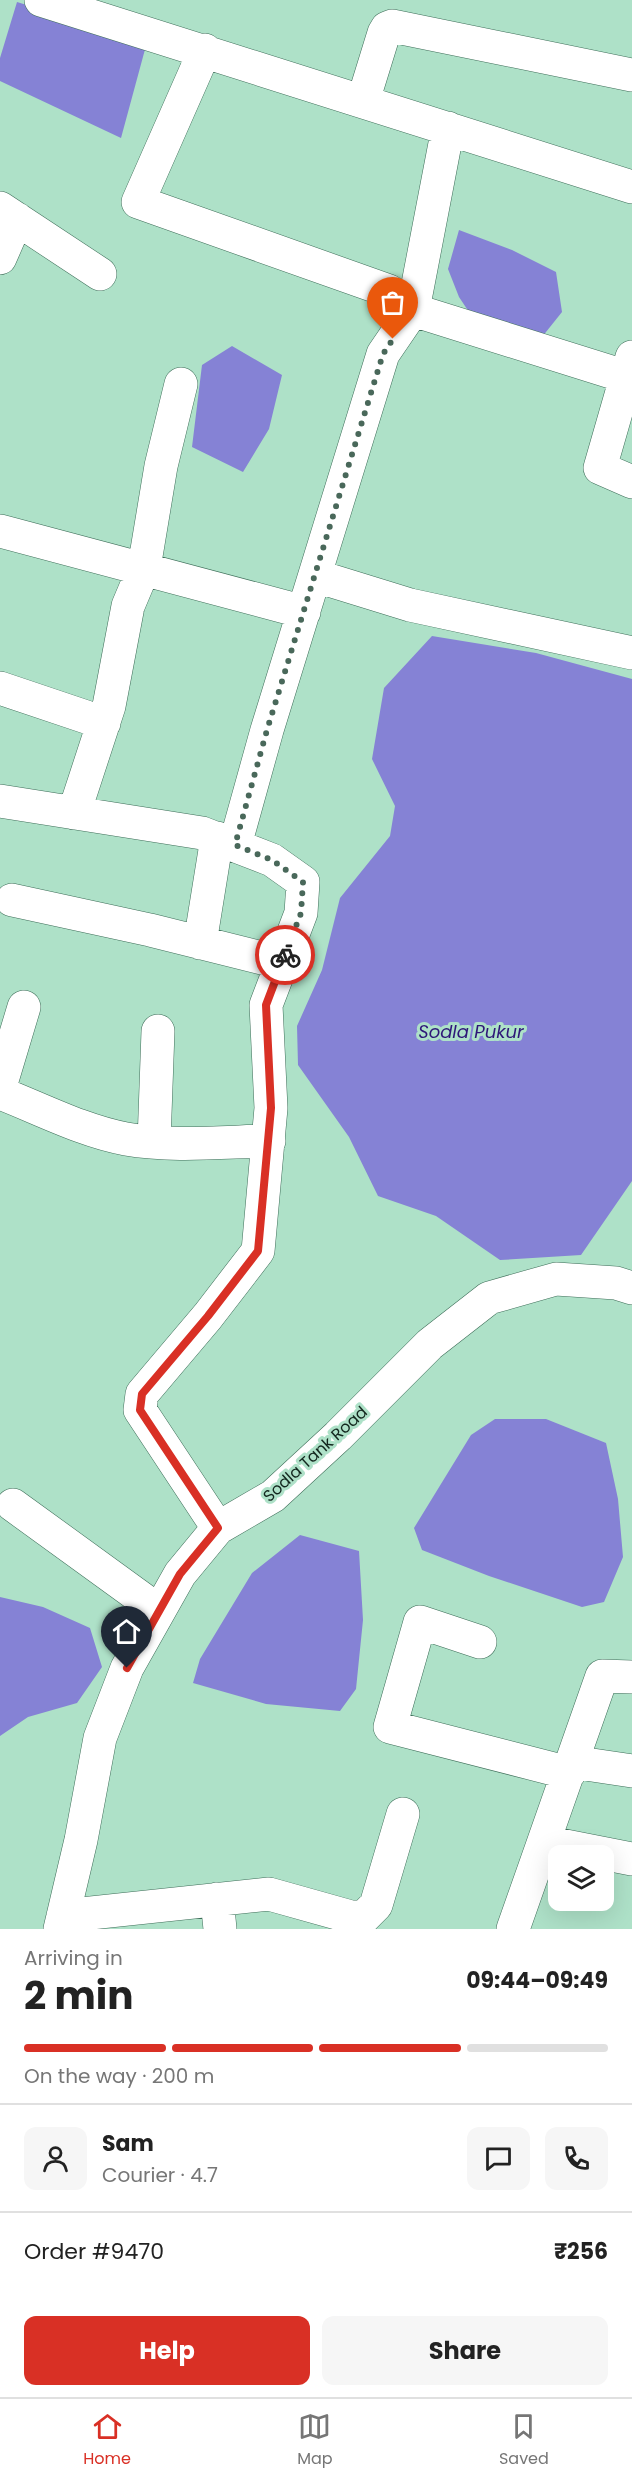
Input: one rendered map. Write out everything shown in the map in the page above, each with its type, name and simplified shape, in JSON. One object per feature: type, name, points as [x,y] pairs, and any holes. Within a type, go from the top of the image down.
[{"type":"street","points":[[41,0],[205,50],[632,187]]},
{"type":"street","points":[[363,101],[384,33],[392,26],[632,75]]},
{"type":"street","points":[[205,50],[138,202],[389,291],[413,310],[629,367],[600,468],[632,482]]},
{"type":"street","points":[[200,943],[226,842],[316,576],[383,354],[413,310],[448,128]]},
{"type":"street","points":[[0,258],[8,213],[100,274]]},
{"type":"street","points":[[74,813],[110,706],[128,606],[144,568],[161,466],[181,384]]},
{"type":"street","points":[[0,531],[304,612]]},
{"type":"street","points":[[316,576],[410,605],[632,653]]},
{"type":"street","points":[[0,688],[104,723]]},
{"type":"street","points":[[0,801],[202,833],[272,860],[303,882],[301,913],[266,1005],[271,1108],[258,1251],[208,1316],[142,1394],[139,1402],[140,1410],[218,1528]]},
{"type":"street","points":[[12,900],[282,963]]},
{"type":"street","points":[[0,1087],[24,1007]]},
{"type":"street","points":[[154,1142],[158,1031]]},
{"type":"street","points":[[0,1092],[87,1127],[124,1138],[154,1142],[269,1141]]},
{"type":"street","name":"Sodla Tank Road","points":[[62,1923],[81,1840],[100,1738],[127,1668],[180,1574],[218,1528],[273,1496],[338,1436],[430,1344],[489,1298],[556,1279],[616,1283],[632,1288]]},
{"type":"street","points":[[13,1505],[159,1611]]},
{"type":"street","points":[[480,1642],[420,1622],[390,1727],[571,1767],[632,1771]]},
{"type":"street","points":[[513,1929],[602,1676],[632,1677]]},
{"type":"street","points":[[62,1923],[219,1914],[269,1894],[351,1917],[364,1917],[376,1905],[403,1814]]},
{"type":"street","points":[[545,1842],[632,1859]]},
{"type":"water","points":[[17,2],[147,42],[121,138],[0,81],[0,58]]},
{"type":"water","points":[[459,230],[512,250],[556,272],[562,312],[542,337],[469,312],[459,297],[448,269]]},
{"type":"water","points":[[232,346],[282,375],[269,429],[243,472],[192,447],[202,365]]},
{"type":"water","name":"Sodla Pukur","points":[[432,636],[536,653],[632,679],[632,1181],[581,1255],[500,1260],[436,1216],[378,1196],[349,1137],[298,1065],[297,1026],[322,970],[340,898],[390,836],[395,806],[372,759],[384,688]]},
{"type":"water","points":[[495,1419],[546,1419],[606,1443],[618,1499],[623,1557],[604,1602],[582,1607],[489,1576],[422,1550],[414,1528],[471,1435]]},
{"type":"water","points":[[300,1535],[359,1551],[363,1620],[356,1689],[340,1711],[266,1704],[193,1683],[200,1659],[252,1573]]},
{"type":"water","points":[[0,1597],[43,1607],[90,1628],[102,1667],[77,1703],[28,1717],[0,1736]]},
{"type":"way so far","points":[[285,955],[301,913],[303,882],[272,860],[235,845],[267,730],[383,354],[393,339]]},
{"type":"route","points":[[127,1668],[180,1574],[218,1528],[140,1410],[139,1402],[142,1394],[208,1316],[258,1251],[264,1207],[271,1108],[266,1005],[285,955]]}]
